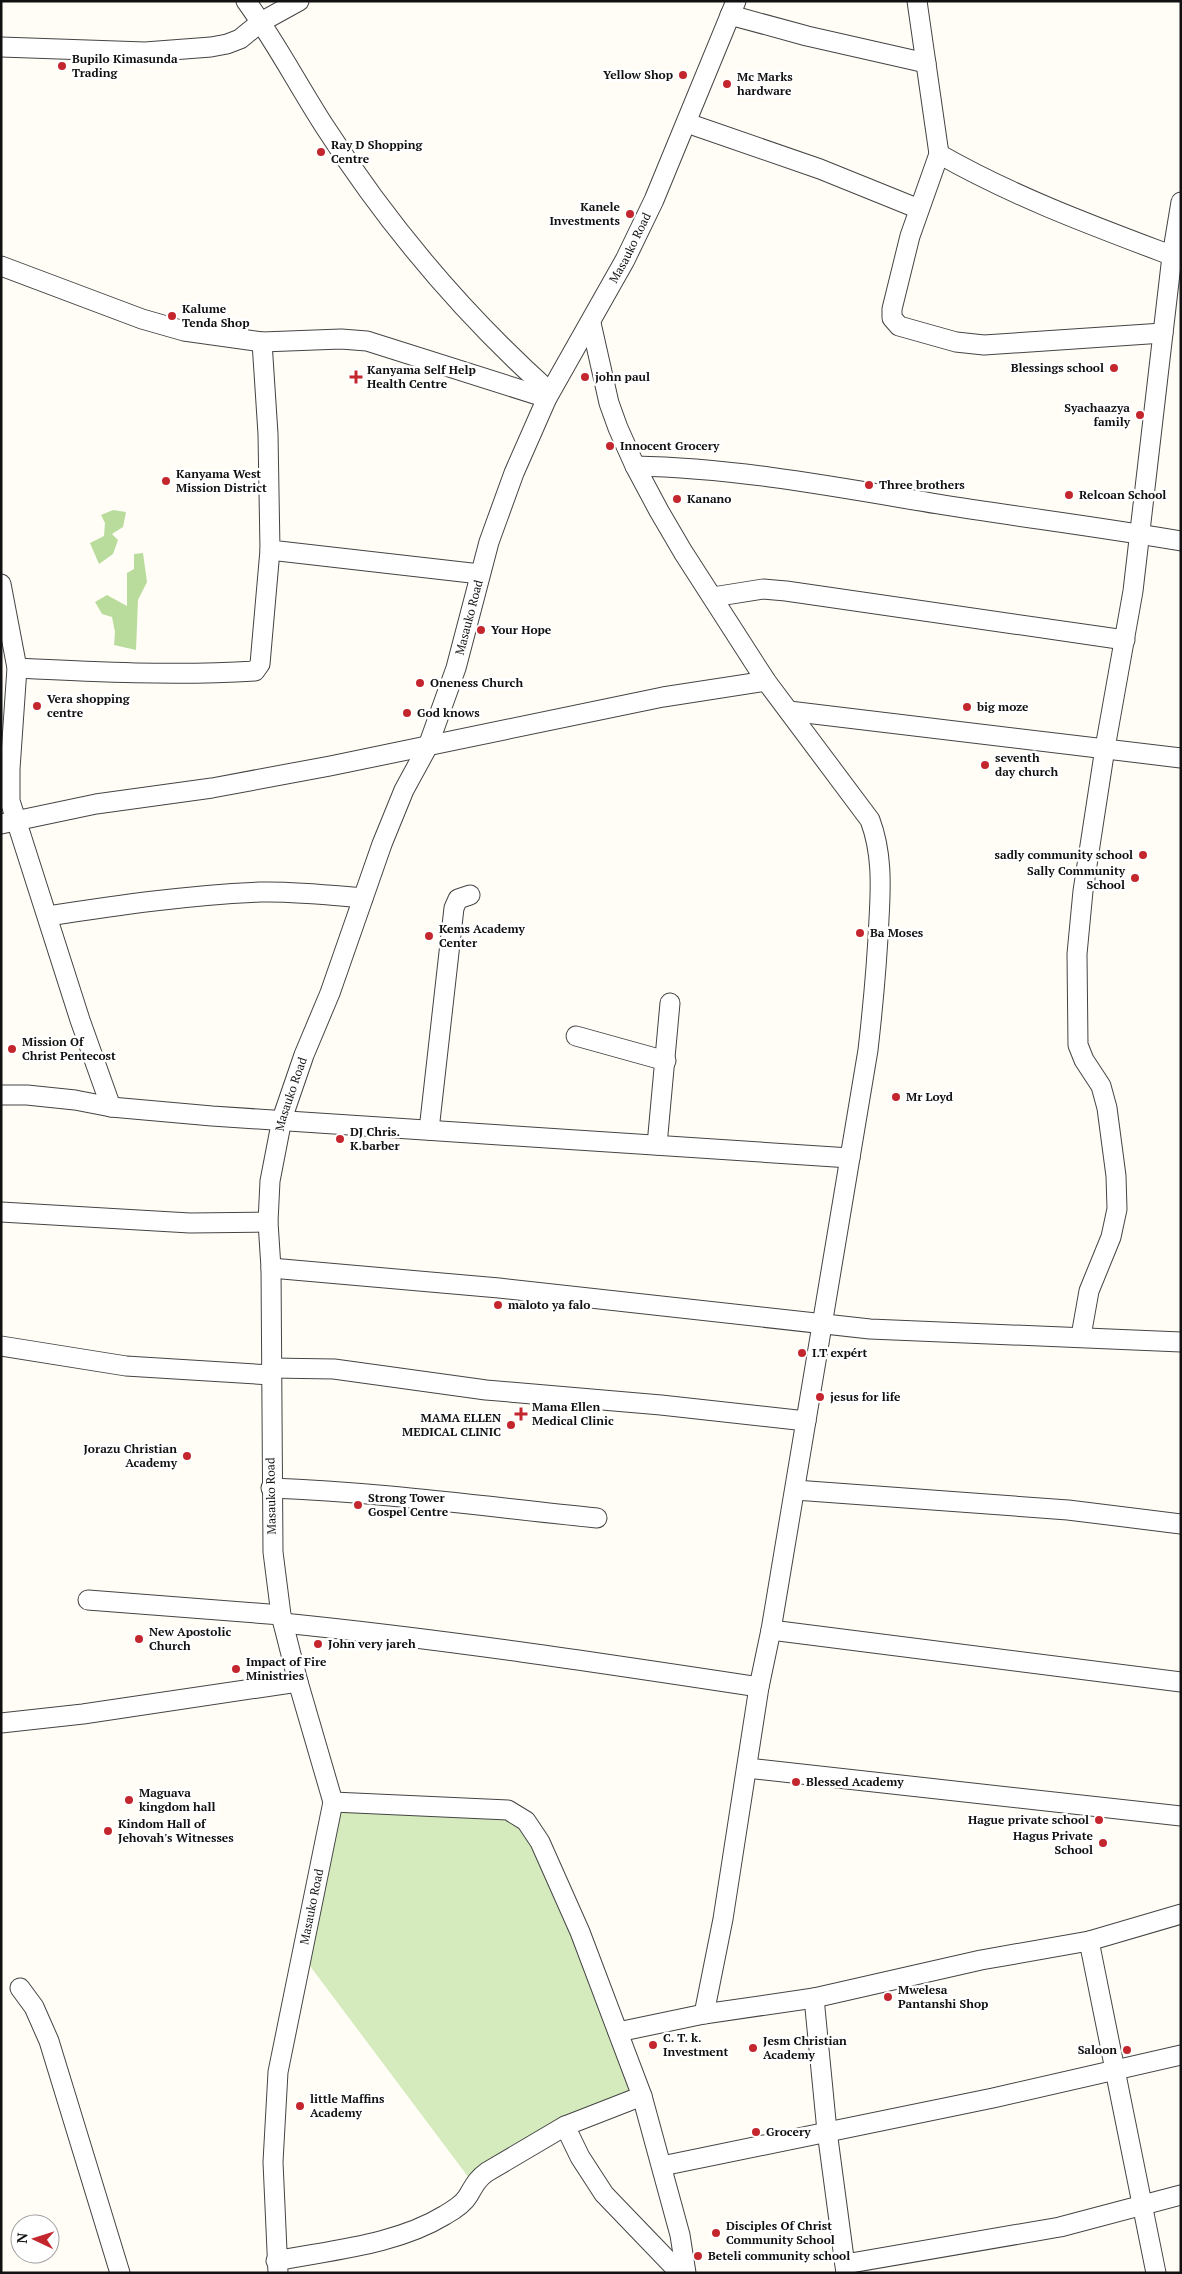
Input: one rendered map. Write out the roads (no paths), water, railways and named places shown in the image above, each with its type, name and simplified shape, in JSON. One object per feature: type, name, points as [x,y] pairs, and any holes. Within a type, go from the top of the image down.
[{"type":"street","points":[[246,1],[261,22],[325,127],[375,199],[418,256],[504,351],[548,395]]},
{"type":"street","points":[[1,47],[146,52],[211,47],[227,44],[240,38],[261,22],[299,1]]},
{"type":"street","points":[[917,1],[939,154],[919,209],[892,309],[892,318],[899,326],[956,342],[984,345],[1163,333]]},
{"type":"street","points":[[733,8],[807,36],[926,63]]},
{"type":"street","name":"Masauko Road","points":[[277,2267],[273,2162],[278,2072],[333,1802],[298,1682],[282,1619],[273,1552],[271,1488],[271,1268],[268,1222],[270,1181],[282,1119],[304,1055],[330,993],[363,898],[404,790],[428,746],[456,668],[480,574],[514,473],[548,395],[626,260],[687,123],[733,8]]},
{"type":"street","points":[[687,123],[820,169],[919,209]]},
{"type":"street","points":[[939,154],[1020,196],[1176,257]]},
{"type":"street","points":[[1081,1336],[1089,1291],[1111,1237],[1117,1208],[1116,1176],[1107,1108],[1101,1086],[1084,1060],[1078,1044],[1077,954],[1081,909],[1105,748],[1125,640],[1163,333],[1176,257],[1181,202]]},
{"type":"street","points":[[1,266],[150,321],[184,331],[262,342],[340,339],[367,341],[548,395]]},
{"type":"street","points":[[591,323],[609,403],[635,466],[683,552],[766,681],[870,820],[878,840],[881,894],[877,971],[868,1050],[795,1490],[771,1630],[759,1687],[723,1919],[704,2014]]},
{"type":"street","points":[[17,668],[134,674],[195,674],[254,671],[260,664],[270,550],[268,434],[262,342]]},
{"type":"street","points":[[635,466],[672,467],[802,480],[964,508],[1181,541]]},
{"type":"street","points":[[270,550],[480,574]]},
{"type":"street","points":[[1,584],[17,668],[8,821],[48,916],[80,1020],[112,1107]]},
{"type":"street","points":[[713,598],[763,589],[786,591],[1125,640]]},
{"type":"street","points":[[8,821],[96,804],[212,788],[428,746],[663,697],[766,681]]},
{"type":"street","points":[[789,711],[1181,758]]},
{"type":"street","points":[[48,916],[156,900],[206,895],[262,892],[363,898]]},
{"type":"street","points":[[429,1130],[454,908],[458,899],[470,895]]},
{"type":"street","points":[[657,1145],[670,1003]]},
{"type":"street","points":[[576,1036],[666,1061]]},
{"type":"street","points":[[1,1095],[27,1095],[75,1100],[112,1107],[850,1158]]},
{"type":"street","points":[[1,1212],[190,1223],[268,1222]]},
{"type":"street","points":[[271,1268],[499,1288],[668,1308],[913,1332],[1000,1336],[1081,1336],[1181,1342]]},
{"type":"street","points":[[1,1346],[126,1366],[271,1371],[334,1369],[486,1390],[660,1405],[806,1421]]},
{"type":"street","points":[[271,1488],[341,1490],[597,1518]]},
{"type":"street","points":[[795,1490],[1068,1510],[1181,1524]]},
{"type":"street","points":[[88,1600],[282,1619],[595,1662],[759,1687]]},
{"type":"street","points":[[771,1630],[1181,1682]]},
{"type":"street","points":[[1,1723],[83,1714],[298,1682]]},
{"type":"street","points":[[747,1768],[1181,1816]]},
{"type":"street","points":[[333,1802],[508,1810],[526,1821],[540,1842],[580,1932],[642,2096],[680,2235],[686,2273]]},
{"type":"street","points":[[618,2032],[704,2014],[814,1998],[981,1960],[1089,1940],[1181,1914]]},
{"type":"street","points":[[1089,1940],[1144,2204],[1156,2273]]},
{"type":"street","points":[[20,1988],[34,2007],[49,2041],[120,2273]]},
{"type":"street","points":[[814,1998],[845,2268],[1060,2227],[1181,2194]]},
{"type":"street","points":[[662,2166],[1115,2071],[1181,2055]]},
{"type":"street","points":[[277,2267],[412,2232],[446,2215],[467,2198],[478,2178],[486,2172],[565,2126],[642,2096]]},
{"type":"street","points":[[565,2126],[580,2157],[604,2194],[680,2273]]},
{"type":"place","name":"Bupilo Kimasunda Trading","points":[[62,66]]},
{"type":"place","name":"Yellow Shop","points":[[683,75]]},
{"type":"place","name":"Mc Marks hardware","points":[[727,84]]},
{"type":"place","name":"Ray D Shopping Centre","points":[[321,152]]},
{"type":"place","name":"Kanele Investments","points":[[630,214]]},
{"type":"place","name":"Kalume Tenda Shop","points":[[172,316]]},
{"type":"place","name":"Blessings school","points":[[1114,368]]},
{"type":"place","name":"Kanyama Self Help Health Centre","points":[[356,377]]},
{"type":"place","name":"john paul","points":[[585,377]]},
{"type":"place","name":"Syachaazya family","points":[[1140,415]]},
{"type":"place","name":"Innocent Grocery","points":[[610,446]]},
{"type":"place","name":"Kanyama West Mission District","points":[[166,481]]},
{"type":"place","name":"Three brothers","points":[[869,485]]},
{"type":"place","name":"Relcoan School","points":[[1069,495]]},
{"type":"place","name":"Kanano","points":[[677,499]]},
{"type":"place","name":"Your Hope","points":[[481,630]]},
{"type":"place","name":"Oneness Church","points":[[420,683]]},
{"type":"place","name":"Vera shopping centre","points":[[37,706]]},
{"type":"place","name":"big moze","points":[[967,707]]},
{"type":"place","name":"God knows","points":[[407,713]]},
{"type":"place","name":"seventh day church","points":[[985,765]]},
{"type":"place","name":"sadly community school","points":[[1143,855]]},
{"type":"place","name":"Sally Community School","points":[[1135,878]]},
{"type":"place","name":"Ba Moses","points":[[860,933]]},
{"type":"place","name":"Kems Academy Center","points":[[429,936]]},
{"type":"place","name":"Mission Of Christ Pentecost","points":[[12,1049]]},
{"type":"place","name":"Mr Loyd","points":[[896,1097]]},
{"type":"place","name":"DJ Chris. K.barber","points":[[340,1139]]},
{"type":"place","name":"maloto ya falo","points":[[498,1305]]},
{"type":"place","name":"I.T expért","points":[[802,1353]]},
{"type":"place","name":"jesus for life","points":[[820,1397]]},
{"type":"place","name":"Mama Ellen Medical Clinic","points":[[521,1414]]},
{"type":"place","name":"MAMA ELLEN MEDICAL CLINIC","points":[[511,1425]]},
{"type":"place","name":"Jorazu Christian Academy","points":[[187,1456]]},
{"type":"place","name":"Strong Tower Gospel Centre","points":[[358,1505]]},
{"type":"place","name":"New Apostolic Church","points":[[139,1639]]},
{"type":"place","name":"John very jareh","points":[[318,1644]]},
{"type":"place","name":"Impact of Fire Ministries","points":[[236,1669]]},
{"type":"place","name":"Blessed Academy","points":[[796,1782]]},
{"type":"place","name":"Maguava kingdom hall","points":[[129,1800]]},
{"type":"place","name":"Hague private school","points":[[1099,1820]]},
{"type":"place","name":"Kindom Hall of Jehovah's Witnesses","points":[[108,1831]]},
{"type":"place","name":"Hagus Private School","points":[[1103,1843]]},
{"type":"place","name":"Mwelesa Pantanshi Shop","points":[[888,1997]]},
{"type":"place","name":"C. T. k. Investment","points":[[653,2045]]},
{"type":"place","name":"Jesm Christian Academy","points":[[753,2048]]},
{"type":"place","name":"Saloon","points":[[1127,2050]]},
{"type":"place","name":"little Maffins Academy","points":[[300,2106]]},
{"type":"place","name":"Grocery","points":[[756,2132]]},
{"type":"place","name":"Disciples Of Christ Community School","points":[[716,2233]]},
{"type":"place","name":"Beteli community school","points":[[698,2256]]}]
